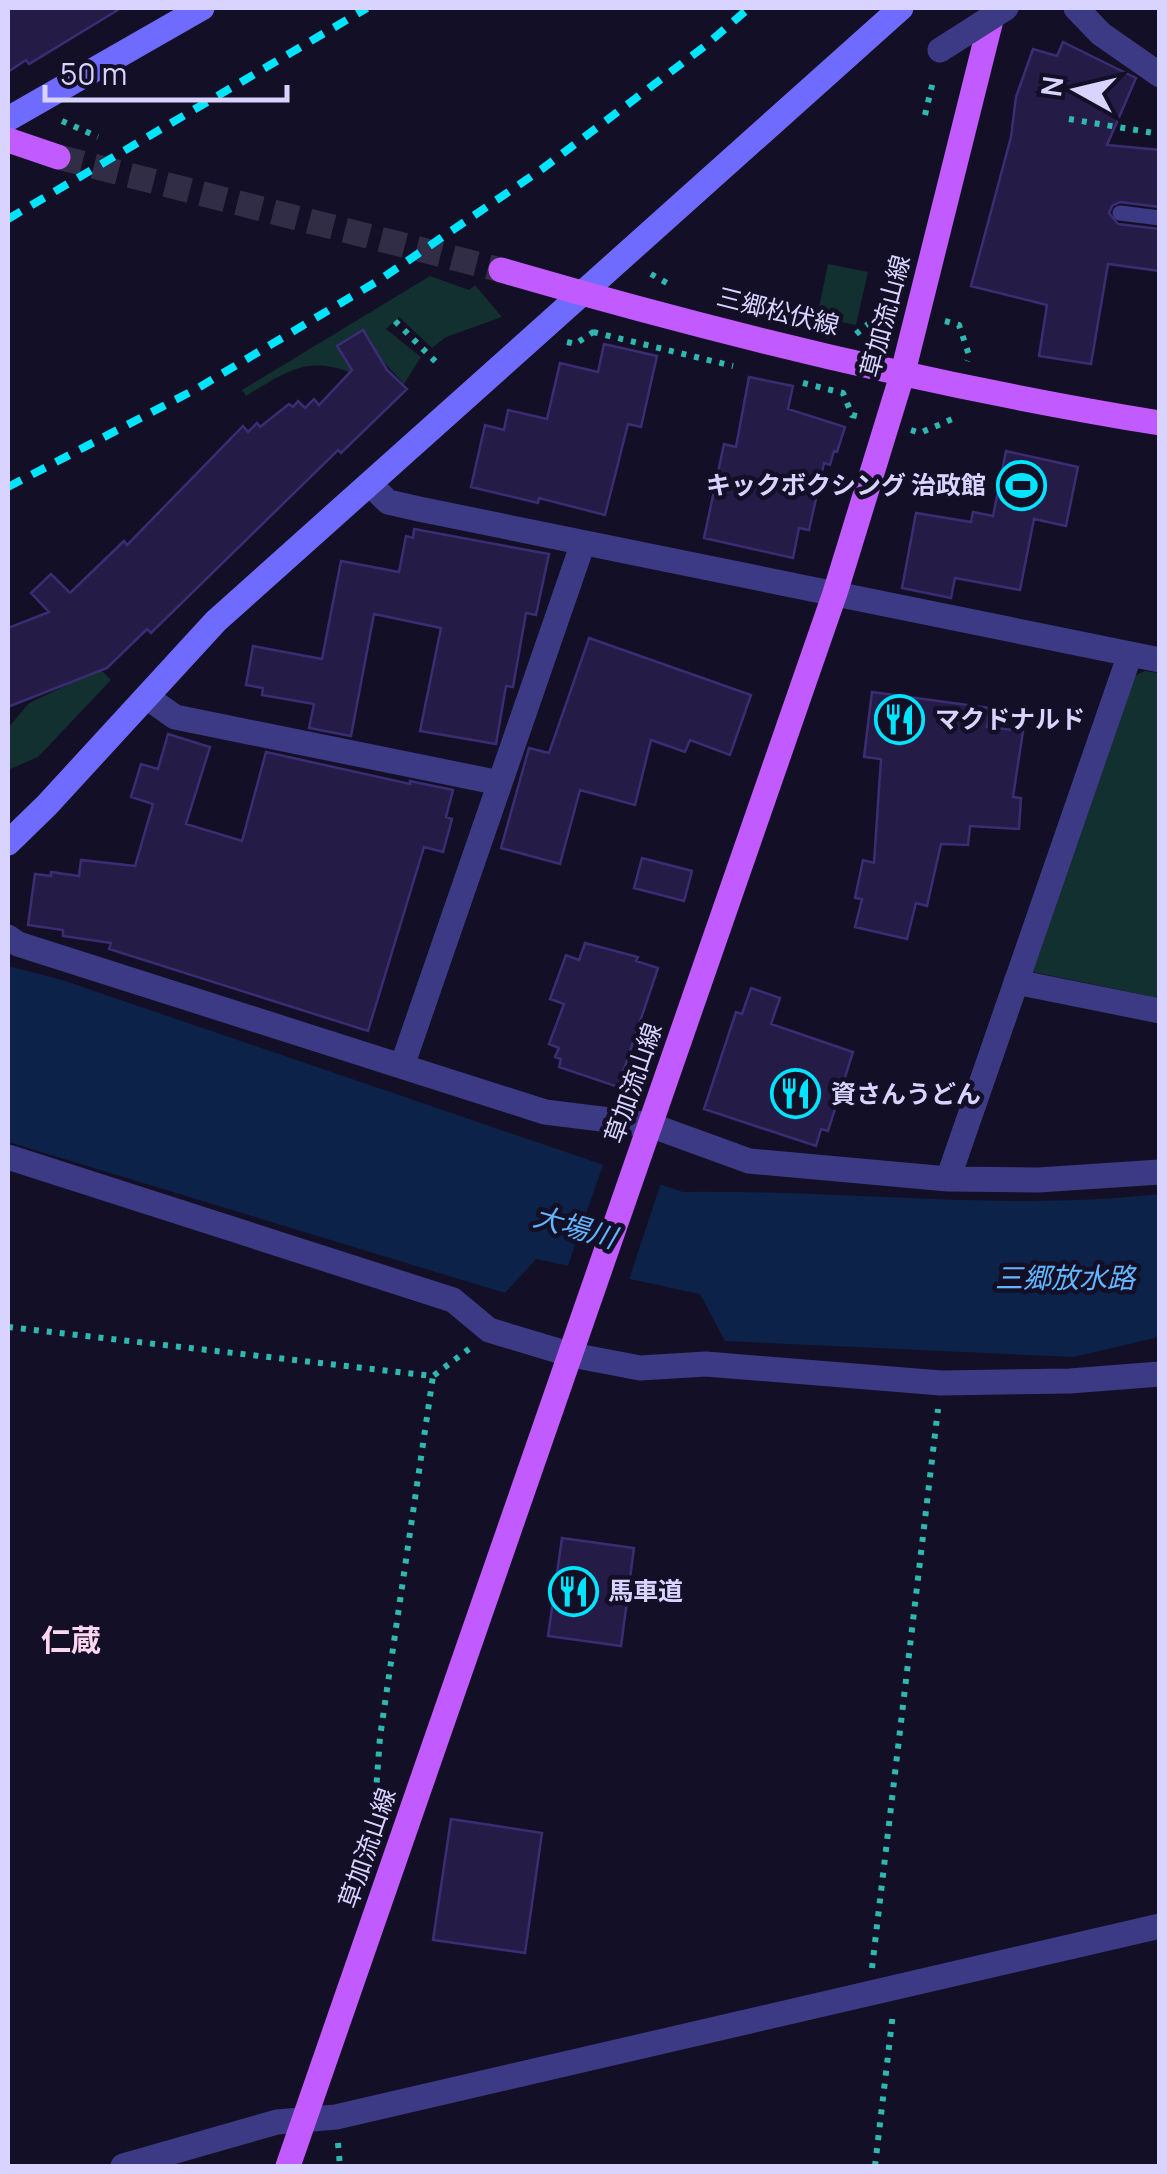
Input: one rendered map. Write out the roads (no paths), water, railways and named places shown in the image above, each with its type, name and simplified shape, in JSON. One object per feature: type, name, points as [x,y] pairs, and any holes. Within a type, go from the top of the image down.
[{"type":"main road","name":"草加流山線","points":[[288,2166],[835,593],[903,372],[994,8]]},
{"type":"main road","points":[[8,140],[58,156]]},
{"type":"main road","name":"三郷松伏線","points":[[502,270],[583,294],[982,391],[1160,424]]},
{"type":"street","points":[[8,119],[202,8]]},
{"type":"street","points":[[8,842],[148,698],[216,621],[296,546],[371,485],[516,349],[583,294],[900,8]]},
{"type":"street","points":[[940,50],[1006,8]]},
{"type":"street","points":[[1076,8],[1101,34],[1160,75]]},
{"type":"street","points":[[371,485],[388,502],[1160,660]]},
{"type":"street","points":[[402,1066],[583,543]]},
{"type":"street","points":[[948,1178],[1130,654]]},
{"type":"street","points":[[148,698],[175,717],[500,782]]},
{"type":"street","points":[[8,937],[18,944],[545,1112],[749,1161],[948,1178],[1038,1180],[1160,1172]]},
{"type":"street","points":[[1016,982],[1160,1011]]},
{"type":"street","points":[[8,1157],[453,1300],[488,1330],[572,1355],[640,1368],[706,1364],[941,1383],[1070,1381],[1160,1374]]},
{"type":"street","points":[[124,2166],[277,2122],[336,2117],[1160,1926]]},
{"type":"lane","points":[[1120,214],[1160,218]]},
{"type":"water","points":[[8,966],[62,980],[683,1192],[1040,1201],[1159,1194],[1159,1337],[1073,1357],[725,1341],[700,1294],[536,1259],[505,1293],[8,1142]]},
{"type":"tunnel","points":[[58,157],[501,270]]},
{"type":"railway","points":[[8,219],[367,8]]},
{"type":"railway","points":[[8,487],[198,388],[381,279],[542,169],[749,8]]},
{"type":"place","name":"キックボクシング 治政館","points":[[1021,485]]},
{"type":"place","name":"マクドナルド","points":[[900,719]]},
{"type":"place","name":"資さんうどん","points":[[796,1094]]},
{"type":"place","name":"馬車道","points":[[573,1591]]},
{"type":"district","name":"仁蔵","points":[[71,1641]]},
{"type":"water label","name":"大場川","points":[[575,1227]]},
{"type":"water label","name":"三郷放水路","points":[[1065,1278]]}]
